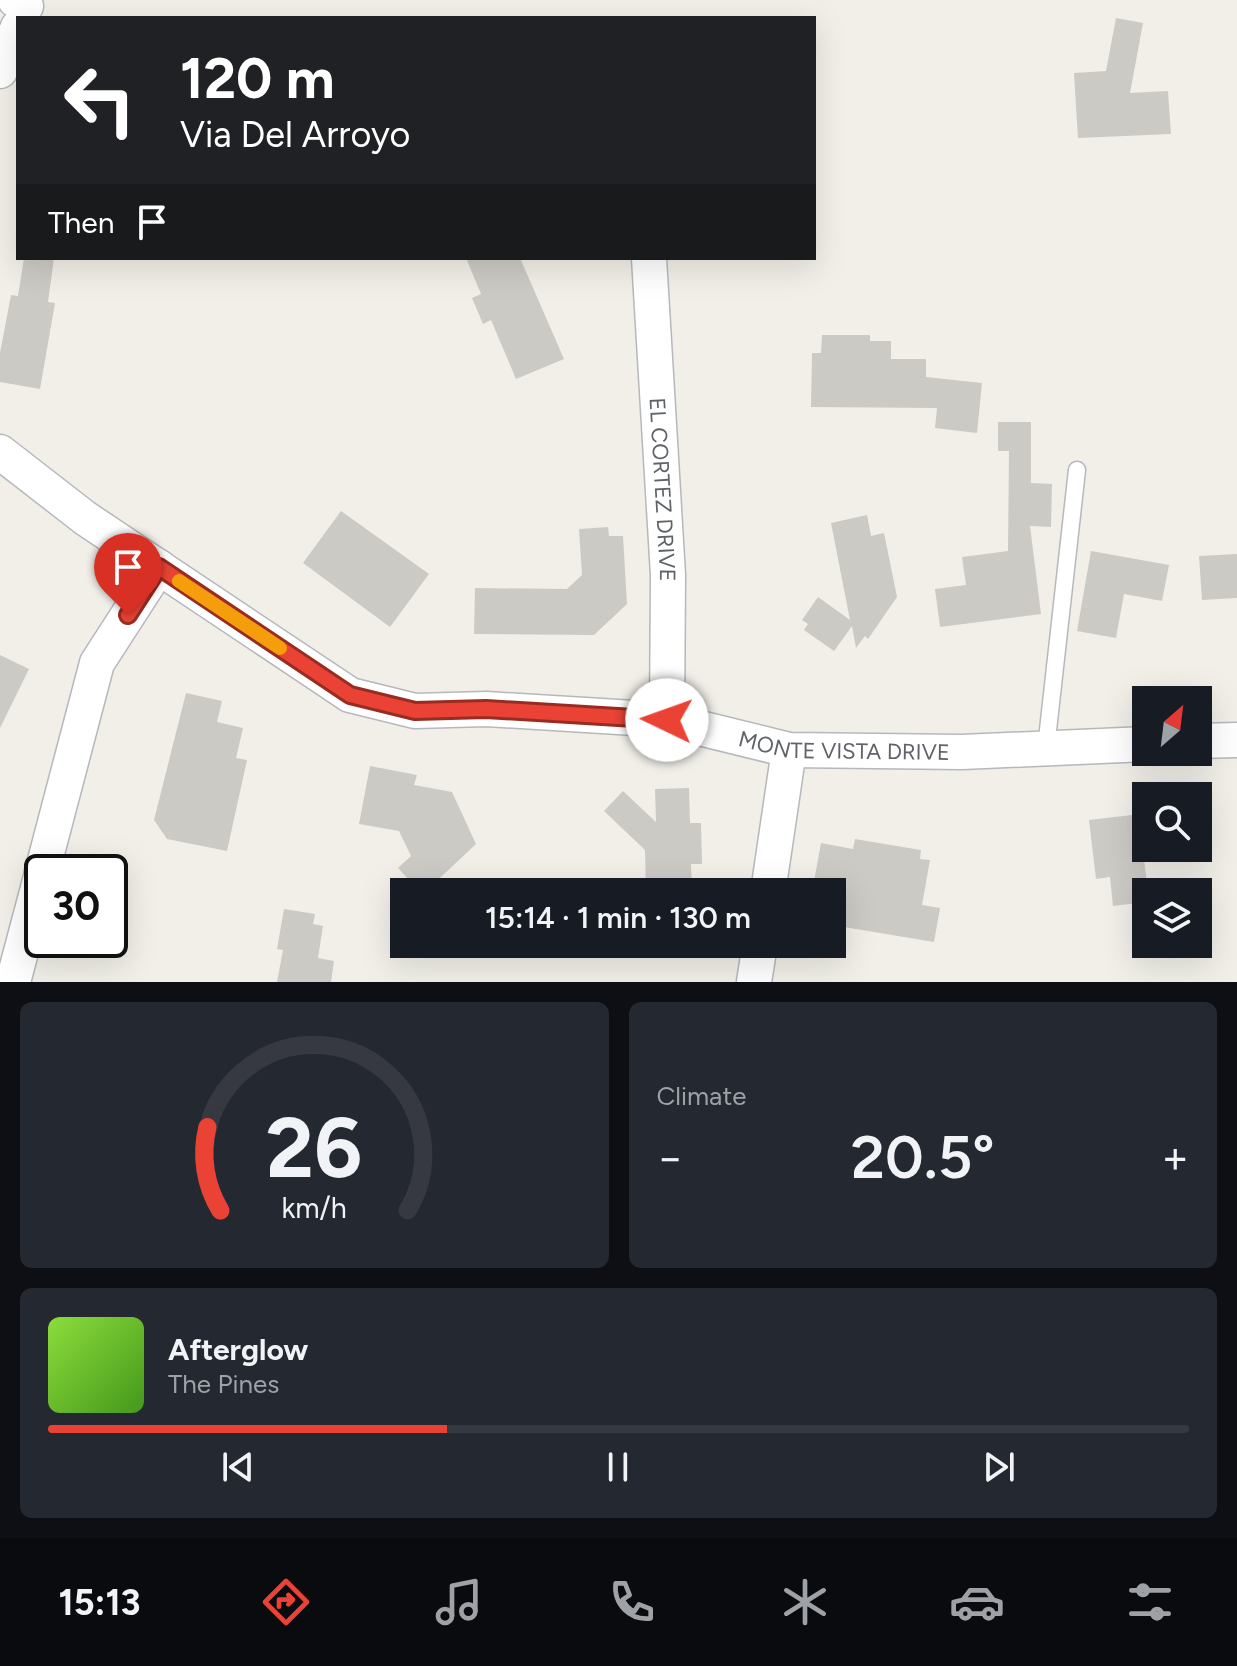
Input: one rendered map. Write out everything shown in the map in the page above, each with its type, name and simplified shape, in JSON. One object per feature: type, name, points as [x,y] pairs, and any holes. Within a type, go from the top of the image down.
[{"type":"street","points":[[0,71],[16,27]]},
{"type":"street","name":"EL CORTEZ DRIVE","points":[[649,260],[668,575],[667,720]]},
{"type":"street","name":"MONTE VISTA DRIVE","points":[[0,452],[85,518],[350,695],[415,711],[486,709],[667,720],[789,750],[962,752],[1132,745]]},
{"type":"street","points":[[47,854],[97,663],[159,567]]},
{"type":"street","points":[[1212,741],[1237,740]]},
{"type":"street","points":[[770,878],[789,750]]},
{"type":"street","points":[[13,982],[24,940]]},
{"type":"street","points":[[754,982],[758,958]]},
{"type":"lane","points":[[1046,748],[1077,470]]},
{"type":"building","points":[[1116,18],[1143,23],[1130,93],[1168,91],[1171,134],[1078,138],[1074,73],[1106,71]]},
{"type":"building","points":[[24,260],[54,260],[48,302],[55,303],[40,389],[0,382],[0,353],[11,295],[18,296]]},
{"type":"building","points":[[467,260],[521,260],[564,359],[516,379],[491,320],[483,324],[472,298],[481,294]]},
{"type":"building","points":[[822,335],[870,335],[870,341],[891,341],[891,359],[926,359],[926,377],[982,383],[977,433],[935,428],[937,408],[811,407],[812,353],[821,353]]},
{"type":"building","points":[[998,422],[1031,422],[1031,483],[1052,484],[1051,527],[1030,526],[1041,614],[940,627],[935,589],[966,585],[962,557],[1008,551],[1009,451],[998,451]]},
{"type":"building","points":[[341,511],[429,574],[390,627],[303,563]]},
{"type":"building","points":[[867,515],[871,536],[884,533],[897,597],[868,639],[865,636],[856,648],[852,626],[834,651],[804,630],[808,624],[802,620],[818,597],[850,620],[831,523]]},
{"type":"building","points":[[608,527],[609,536],[623,536],[627,604],[594,635],[474,634],[475,588],[567,589],[582,575],[579,529]]},
{"type":"building","points":[[1091,551],[1169,565],[1162,601],[1124,594],[1116,638],[1077,631]]},
{"type":"building","points":[[1237,554],[1237,598],[1202,600],[1199,556]]},
{"type":"building","points":[[0,655],[29,669],[0,728]]},
{"type":"building","points":[[186,693],[222,701],[217,722],[243,728],[236,758],[247,760],[227,851],[167,839],[154,820]]},
{"type":"building","points":[[370,766],[417,775],[414,785],[452,792],[476,844],[440,878],[407,878],[398,868],[411,856],[399,831],[359,824]]},
{"type":"building","points":[[689,788],[690,823],[701,823],[702,864],[691,864],[692,878],[646,878],[645,850],[604,811],[623,791],[656,822],[655,789]]},
{"type":"building","points":[[1132,815],[1132,862],[1144,862],[1146,878],[1132,878],[1132,904],[1113,906],[1110,877],[1096,879],[1089,820]]},
{"type":"building","points":[[855,839],[921,850],[920,859],[930,860],[922,905],[940,908],[934,942],[846,927],[846,878],[815,878],[821,843],[853,849]]},
{"type":"building","points":[[284,909],[315,914],[313,924],[323,926],[318,958],[334,961],[331,982],[277,982],[283,950],[277,949]]},
{"type":"slow traffic","points":[[179,581],[280,648]]},
{"type":"route","points":[[128,615],[159,567],[350,695],[415,711],[486,709],[667,720]]}]
